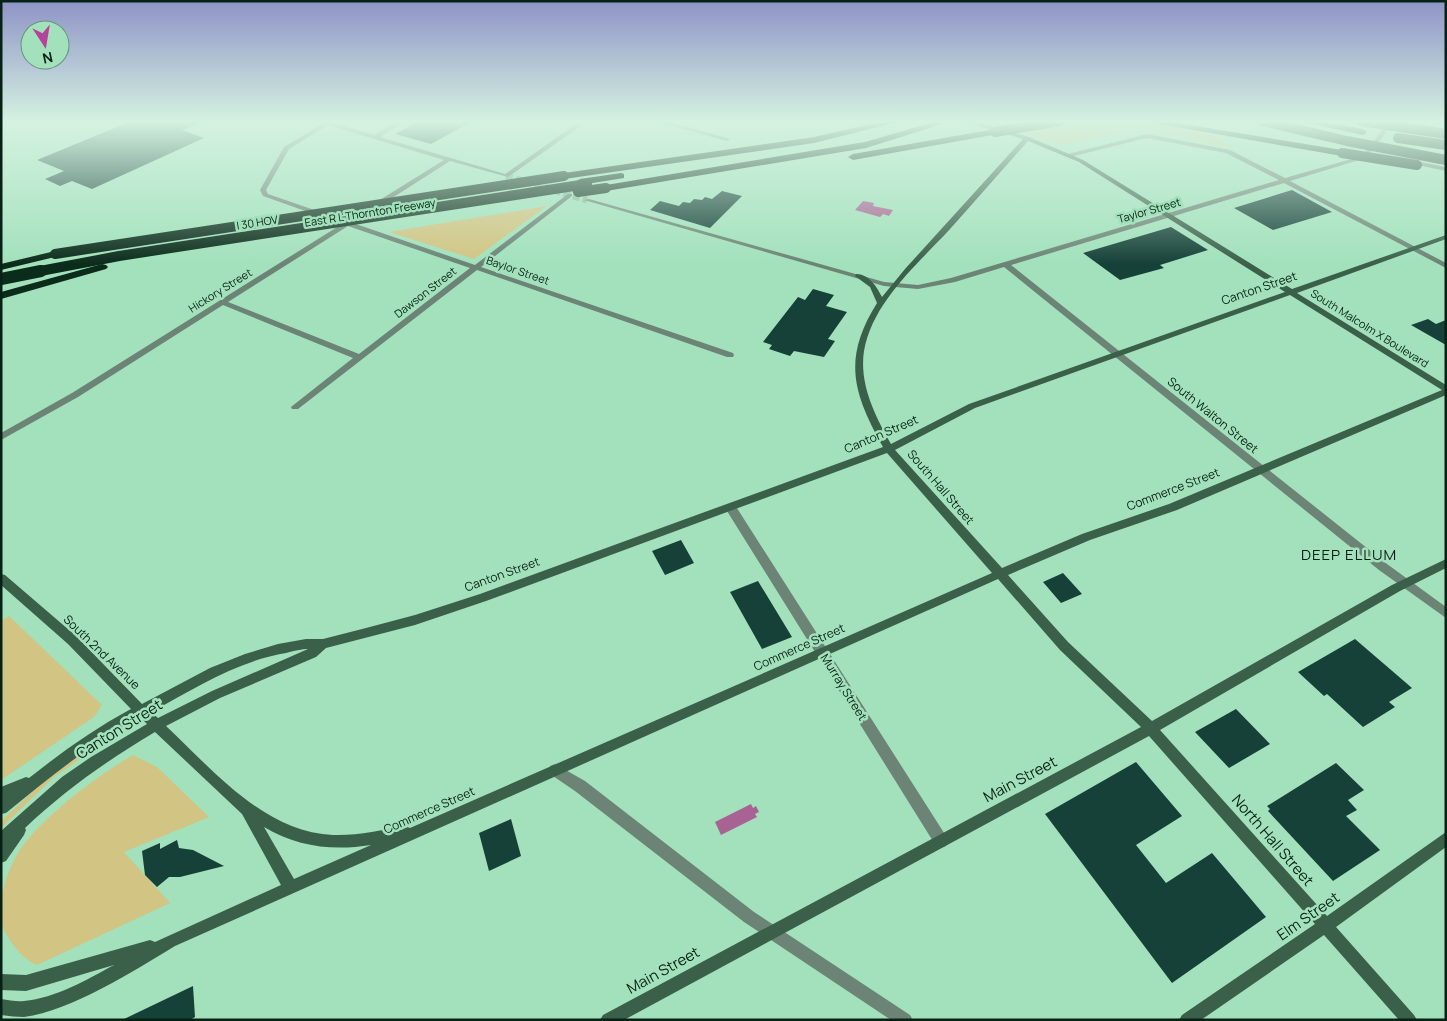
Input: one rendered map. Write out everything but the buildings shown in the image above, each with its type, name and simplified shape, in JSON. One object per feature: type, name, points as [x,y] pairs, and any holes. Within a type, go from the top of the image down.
[{"type":"highway","name":"East R L Thornton Freeway","points":[[1,267],[55,254],[612,169]]},
{"type":"highway","name":"I 30 HOV","points":[[1,277],[138,253],[673,169]]},
{"type":"highway","name":"I 30 HOV","points":[[584,183],[679,169]]},
{"type":"highway","name":"East R L Thornton Freeway","points":[[1,287],[102,266],[723,169]]},
{"type":"highway","points":[[650,181],[771,169]]},
{"type":"highway","points":[[1,262],[55,254]]},
{"type":"highway","points":[[1,296],[102,266]]},
{"type":"main road","name":"South Hall Street","points":[[1000,169],[881,303],[862,338],[859,369],[864,398],[889,449],[1064,646],[1150,728]]},
{"type":"main road","name":"South Malcolm X Boulevard","points":[[1092,169],[1446,391]]},
{"type":"main road","name":"Canton Street","points":[[1,808],[70,753],[140,709],[214,672],[245,659],[294,645],[323,644],[415,620],[730,508],[889,449],[972,406],[1446,237]]},
{"type":"main road","points":[[859,276],[876,290],[881,303]]},
{"type":"main road","name":"Commerce Street","points":[[1,1007],[23,1009],[46,1003],[90,985],[170,941],[1000,574],[1086,537],[1173,507],[1446,391]]},
{"type":"main road","name":"Main Street","points":[[608,1020],[1150,728],[1406,583],[1446,563]]},
{"type":"main road","name":"South 2nd Avenue","points":[[1,578],[72,640],[140,709],[247,810],[278,828],[306,838],[332,842],[362,840],[419,831]]},
{"type":"main road","name":"Canton Street","points":[[1,840],[72,779],[156,724],[226,688],[312,653],[323,644]]},
{"type":"main road","name":"North Hall Street","points":[[1150,728],[1410,1020]]},
{"type":"main road","points":[[1,794],[40,776]]},
{"type":"main road","name":"South 2nd Avenue","points":[[247,810],[291,888]]},
{"type":"main road","points":[[1,856],[27,817]]},
{"type":"main road","name":"Elm Street","points":[[1188,1020],[1326,926],[1446,839]]},
{"type":"main road","name":"Commerce Street","points":[[1,982],[26,983],[170,941]]},
{"type":"street","name":"Baylor Street","points":[[275,169],[263,190],[265,195],[730,355]]},
{"type":"street","name":"Hickory Street","points":[[1,437],[74,395],[434,169]]},
{"type":"street","points":[[481,169],[506,176],[517,169]]},
{"type":"street","points":[[1263,169],[1446,266]]},
{"type":"street","name":"Taylor Street","points":[[587,200],[896,286],[918,287],[1005,264],[1324,169]]},
{"type":"street","name":"Dawson Street","points":[[295,408],[570,195]]},
{"type":"street","name":"South Walton Street","points":[[1005,264],[1262,470],[1446,613]]},
{"type":"street","points":[[221,302],[359,357]]},
{"type":"street","name":"Murray Street","points":[[730,508],[941,841]]},
{"type":"street","points":[[555,770],[580,786],[771,932],[797,947],[905,1020]]},
{"type":"shaded area","points":[[863,201],[874,203],[873,206],[893,210],[889,216],[883,214],[880,217],[855,210]]},
{"type":"shaded area","points":[[547,206],[474,259],[389,232]]},
{"type":"shaded area","points":[[9,616],[102,705],[94,717],[1,780],[1,621]]},
{"type":"shaded area","points":[[115,732],[105,742],[54,777],[1,828],[1,821],[48,777],[106,736]]},
{"type":"shaded area","points":[[133,755],[157,767],[209,817],[124,852],[170,903],[37,965],[24,957],[16,949],[2,926],[2,894],[12,865],[28,840],[55,812],[103,774]]},
{"type":"shaded area","points":[[751,804],[753,808],[756,806],[759,812],[755,814],[757,817],[721,835],[715,822]]},
{"type":"tunnel","points":[[506,176],[587,200]]},
{"type":"district","name":"DEEP ELLUM","points":[[1349,554]]}]
